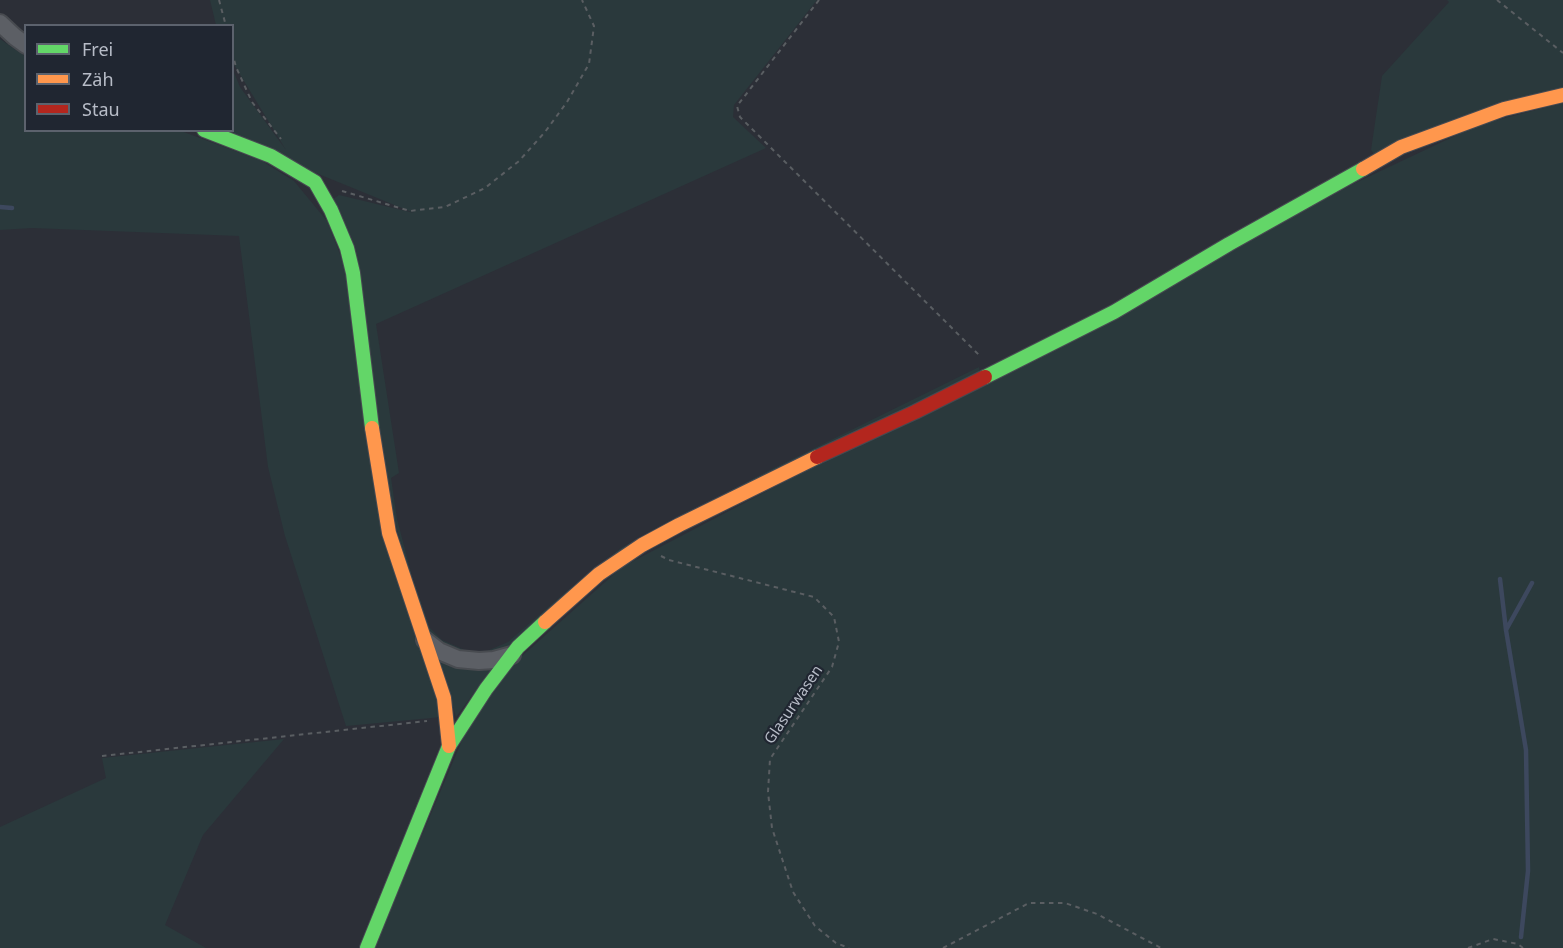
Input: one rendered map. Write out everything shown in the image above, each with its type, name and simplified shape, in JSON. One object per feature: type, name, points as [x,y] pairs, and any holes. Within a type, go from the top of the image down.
[{"type":"main road","points":[[367,948],[449,746],[486,689],[518,647],[599,574],[642,545],[836,447],[915,412],[1114,312],[1401,147],[1504,109],[1563,94]]},
{"type":"main road","points":[[209,132],[271,156],[315,182],[331,210],[347,248],[353,273],[371,423],[389,533],[444,698],[449,746]]},
{"type":"street","points":[[0,23],[24,44]]},
{"type":"street","points":[[424,639],[439,651],[458,659],[479,662],[512,655]]},
{"type":"path","points":[[219,0],[225,24]]},
{"type":"path","points":[[315,182],[410,211],[445,207],[485,188],[519,161],[545,132],[567,102],[589,64],[594,26],[582,0]]},
{"type":"path","points":[[819,0],[736,106],[740,117],[996,372]]},
{"type":"path","points":[[1497,0],[1563,53]]},
{"type":"path","points":[[234,59],[252,102],[287,146]]},
{"type":"path","name":"Glasurwasen","points":[[642,545],[669,560],[814,597],[834,617],[839,642],[832,667],[770,759],[768,792],[772,828],[793,892],[815,926],[836,943],[849,948]]},
{"type":"path","points":[[102,756],[426,721],[446,721]]},
{"type":"path","points":[[944,948],[1029,903],[1065,903],[1097,914],[1161,948]]},
{"type":"path","points":[[1468,948],[1493,939],[1518,944],[1523,948]]},
{"type":"shaded area","points":[[210,0],[817,0],[734,105],[733,117],[766,148],[376,324],[399,473],[391,478],[397,519],[412,576],[430,628],[442,640],[467,651],[487,651],[508,642],[621,548],[766,472],[979,367],[980,373],[658,532],[613,559],[569,593],[514,645],[496,655],[469,657],[453,653],[434,640],[425,627],[397,543],[385,479],[355,265],[332,200],[339,195],[414,213],[223,132],[234,132],[234,72],[240,87],[286,150],[234,65],[234,24],[216,24]]},
{"type":"shaded area","points":[[1447,0],[1563,0],[1563,90],[1374,154],[1371,150],[1382,76],[1449,2]]},
{"type":"shaded area","points":[[0,39],[24,55],[24,132],[184,132],[262,161],[294,181],[327,221],[345,267],[354,350],[442,717],[346,726],[285,536],[268,467],[239,236],[32,228],[0,230]]},
{"type":"shaded area","points":[[1563,103],[1563,948],[374,948],[472,717],[513,664],[622,567],[1353,184],[1478,125]]},
{"type":"shaded area","points":[[439,660],[466,668],[491,670],[456,717]]},
{"type":"shaded area","points":[[284,739],[203,835],[165,925],[206,948],[0,948],[0,827],[106,778],[102,758]]},
{"type":"waterway","points":[[0,207],[12,208]]},
{"type":"waterway","points":[[1500,579],[1526,750],[1528,871],[1521,937]]},
{"type":"waterway","points":[[1506,630],[1532,583]]},
{"type":"traffic: fast","points":[[209,132],[271,156],[315,182],[331,210],[347,248],[353,273],[372,428]]},
{"type":"traffic: fast","points":[[985,377],[1114,312],[1363,169]]},
{"type":"traffic: fast","points":[[367,948],[449,746],[486,689],[518,647],[545,622]]},
{"type":"traffic: slow","points":[[1363,169],[1401,147],[1504,109],[1563,95]]},
{"type":"traffic: slow","points":[[372,428],[389,533],[444,698],[449,746]]},
{"type":"traffic: slow","points":[[545,622],[599,574],[642,545],[817,457]]},
{"type":"traffic: jam","points":[[817,457],[985,377]]}]
